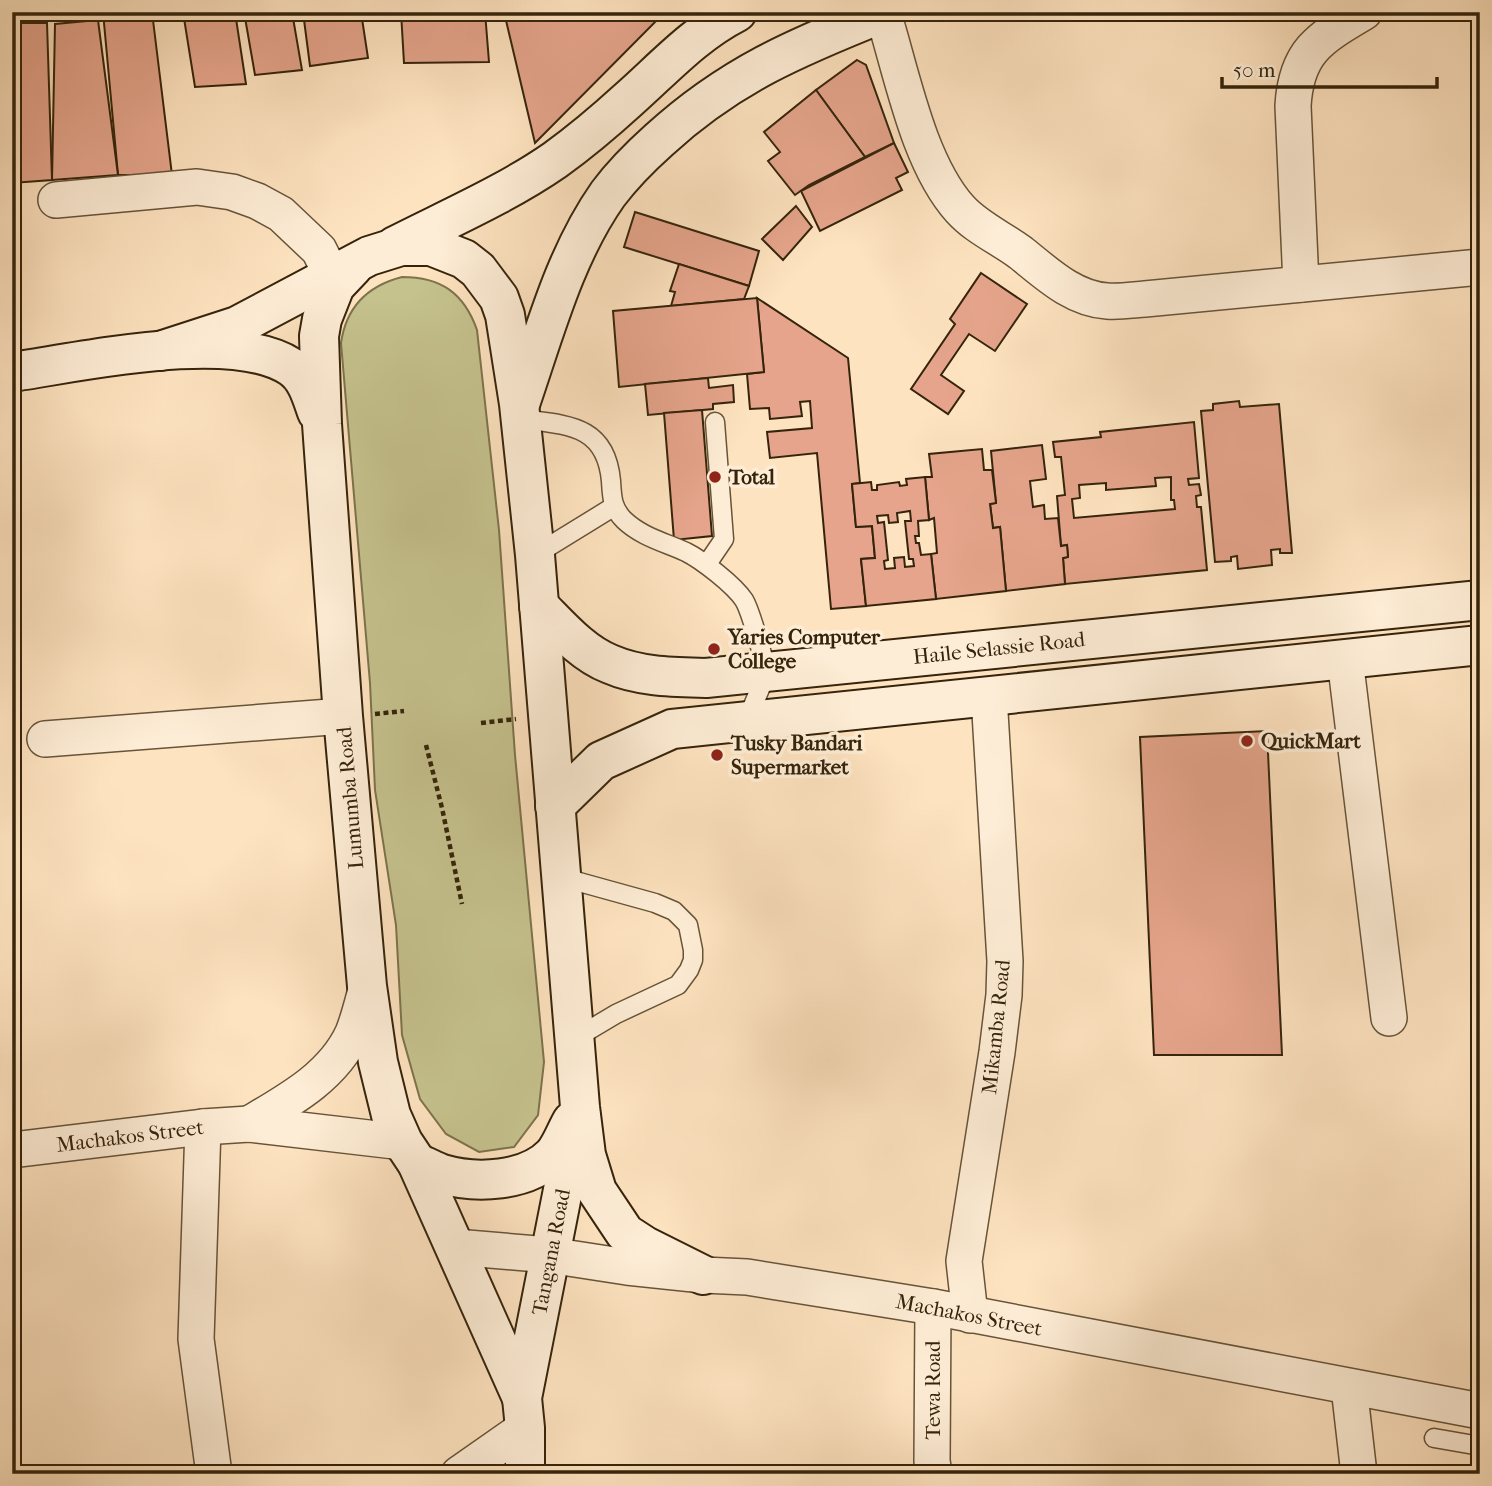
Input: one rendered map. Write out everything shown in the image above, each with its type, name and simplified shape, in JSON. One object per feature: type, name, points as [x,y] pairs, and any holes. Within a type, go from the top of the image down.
[{"type":"main road","points":[[520,412],[571,262],[601,206],[629,168],[694,109],[770,60],[810,26],[884,13]]},
{"type":"main road","points":[[12,372],[160,351],[237,326],[523,180],[556,159],[724,15]]},
{"type":"main road","points":[[655,74],[694,109]]},
{"type":"main road","points":[[379,252],[413,245],[448,251],[464,259],[490,283],[505,315],[520,412],[535,555],[586,1156],[597,1191],[625,1233],[704,1275]]},
{"type":"main road","name":"Lumumba Road","points":[[379,252],[347,272],[335,286],[321,319],[319,335],[322,424],[343,716],[367,986],[379,1062],[391,1115],[410,1153]]},
{"type":"main road","name":"Lumumba Road","points":[[160,351],[217,350],[259,353],[291,367],[306,381],[322,424]]},
{"type":"main road","name":"Haile Selassie Road","points":[[539,606],[573,640],[608,664],[667,677],[706,678],[1480,600]]},
{"type":"main road","points":[[555,806],[601,761],[672,729],[1480,645]]},
{"type":"main road","points":[[410,1153],[442,1174],[471,1180],[500,1178],[529,1171],[553,1154],[580,1107]]},
{"type":"main road","name":"Tangana Road","points":[[525,1474],[524,1413],[550,1255],[580,1107]]},
{"type":"main road","name":"Tangana Road","points":[[410,1153],[455,1247],[524,1413]]},
{"type":"street","points":[[1301,284],[1294,80],[1305,57],[1327,33],[1364,12]]},
{"type":"street","points":[[884,13],[924,150],[942,185],[962,211],[990,233],[1016,249],[1062,286],[1085,297],[1106,301],[1480,267]]},
{"type":"street","points":[[56,200],[197,187],[232,192],[281,214],[319,250],[332,276]]},
{"type":"street","points":[[1345,659],[1389,1018]]},
{"type":"street","name":"Mikamba Road","points":[[970,1315],[964,1261],[997,1052],[1005,972],[989,696]]},
{"type":"street","points":[[45,739],[343,716]]},
{"type":"street","name":"Machakos Street","points":[[248,1125],[296,1095],[332,1065],[352,1034],[367,986]]},
{"type":"street","name":"Machakos Street","points":[[12,1150],[203,1127],[248,1125],[410,1153]]},
{"type":"street","points":[[203,1127],[197,1339],[214,1474]]},
{"type":"street","name":"Machakos Street","points":[[455,1247],[550,1255],[704,1275],[747,1277],[933,1307],[1480,1411]]},
{"type":"street","name":"Tewa Road","points":[[933,1307],[934,1474]]},
{"type":"street","points":[[1349,1387],[1359,1474]]},
{"type":"street","points":[[459,1474],[524,1413]]},
{"type":"lane","points":[[520,412],[576,427],[599,444],[606,456],[610,472],[613,507],[632,527],[707,564],[744,600],[767,672],[747,721]]},
{"type":"lane","points":[[707,564],[724,539],[715,422]]},
{"type":"lane","points":[[535,555],[613,507]]},
{"type":"lane","points":[[561,877],[655,903],[674,911],[688,925],[693,950],[690,970],[678,985],[616,1014],[574,1039]]},
{"type":"lane","points":[[1434,1438],[1480,1446]]},
{"type":"path","points":[[426,745],[462,904]]},
{"type":"shaded area","points":[[402,277],[428,280],[449,290],[465,306],[477,330],[499,530],[515,755],[544,1062],[538,1115],[514,1147],[479,1152],[446,1134],[420,1099],[402,1035],[396,925],[375,790],[370,683],[341,343],[348,319],[360,300],[378,286]]},
{"type":"building","points":[[103,12],[152,12],[172,175],[118,175]]},
{"type":"building","points":[[183,12],[235,12],[246,84],[195,87]]},
{"type":"building","points":[[244,12],[292,12],[302,70],[255,75]]},
{"type":"building","points":[[303,12],[361,12],[368,58],[310,66]]},
{"type":"building","points":[[401,12],[485,12],[489,62],[404,63]]},
{"type":"building","points":[[504,12],[665,12],[535,143]]},
{"type":"building","points":[[98,20],[118,175],[52,180],[55,24]]},
{"type":"building","points":[[12,23],[47,23],[52,180],[12,183]]},
{"type":"building","points":[[857,60],[866,65],[894,143],[865,157],[816,90]]},
{"type":"building","points":[[816,90],[865,157],[809,185],[795,195],[768,161],[780,152],[764,132]]},
{"type":"building","points":[[894,143],[908,172],[896,178],[902,190],[820,231],[801,191]]},
{"type":"building","points":[[796,206],[812,227],[783,260],[762,239]]},
{"type":"building","points":[[635,212],[759,251],[749,286],[624,247]]},
{"type":"building","points":[[679,264],[749,286],[744,299],[671,306],[675,292],[670,291]]},
{"type":"building","points":[[981,273],[1027,304],[995,351],[969,334],[941,375],[964,391],[948,414],[911,389],[955,324],[950,319]]},
{"type":"building","points":[[757,298],[848,358],[860,483],[852,484],[856,527],[872,526],[875,558],[861,559],[866,606],[831,609],[817,453],[770,458],[767,432],[812,428],[810,401],[800,402],[802,416],[770,419],[769,408],[750,409],[747,374],[764,372]]},
{"type":"building","points":[[757,298],[764,372],[619,387],[613,311]]},
{"type":"building","points":[[708,378],[709,388],[733,385],[734,402],[713,404],[713,409],[648,415],[645,384]]},
{"type":"building","points":[[1239,401],[1240,407],[1279,404],[1292,553],[1280,553],[1280,549],[1271,550],[1272,565],[1238,569],[1237,556],[1231,557],[1231,561],[1215,562],[1201,411],[1213,410],[1213,404]]},
{"type":"building","points":[[702,410],[712,536],[674,540],[664,413]]},
{"type":"building","points":[[1194,422],[1199,478],[1188,479],[1189,485],[1199,484],[1201,495],[1196,496],[1197,507],[1201,507],[1207,570],[1065,584],[1063,558],[1068,557],[1067,545],[1061,546],[1057,496],[1065,495],[1061,457],[1055,457],[1053,442],[1101,437],[1100,432]],"holes":[[[1171,477],[1171,500],[1174,500],[1175,509],[1074,518],[1072,499],[1080,498],[1079,485],[1106,483],[1106,490],[1156,486],[1155,478]]]},
{"type":"building","points":[[1042,445],[1046,479],[1030,481],[1033,507],[1044,505],[1045,519],[1058,518],[1061,546],[1067,545],[1068,557],[1063,558],[1065,584],[1006,591],[1000,527],[993,528],[990,504],[996,503],[991,451]]},
{"type":"building","points":[[982,449],[984,470],[992,470],[996,503],[990,504],[993,528],[1000,527],[1006,591],[936,599],[931,554],[937,553],[934,518],[929,520],[925,477],[932,477],[929,454]]},
{"type":"building","points":[[925,477],[929,520],[918,521],[919,536],[915,536],[921,555],[931,554],[936,599],[866,606],[861,559],[875,558],[872,526],[856,527],[852,484],[871,482],[872,490],[877,490],[877,485],[899,482],[900,486],[907,485],[906,479]],"holes":[[[910,511],[911,521],[905,521],[909,559],[913,559],[914,566],[905,567],[904,557],[894,558],[895,568],[885,569],[884,561],[888,560],[884,522],[878,523],[877,516],[888,515],[889,523],[898,522],[897,513]]]},
{"type":"building","points":[[1267,731],[1282,1055],[1154,1055],[1140,737]]},
{"type":"place","name":"Total","points":[[715,477]]},
{"type":"place","name":"Yaries Computer College","points":[[714,649]]},
{"type":"place","name":"QuickMart","points":[[1247,741]]},
{"type":"place","name":"Tusky Bandari Supermarket","points":[[717,755]]}]
